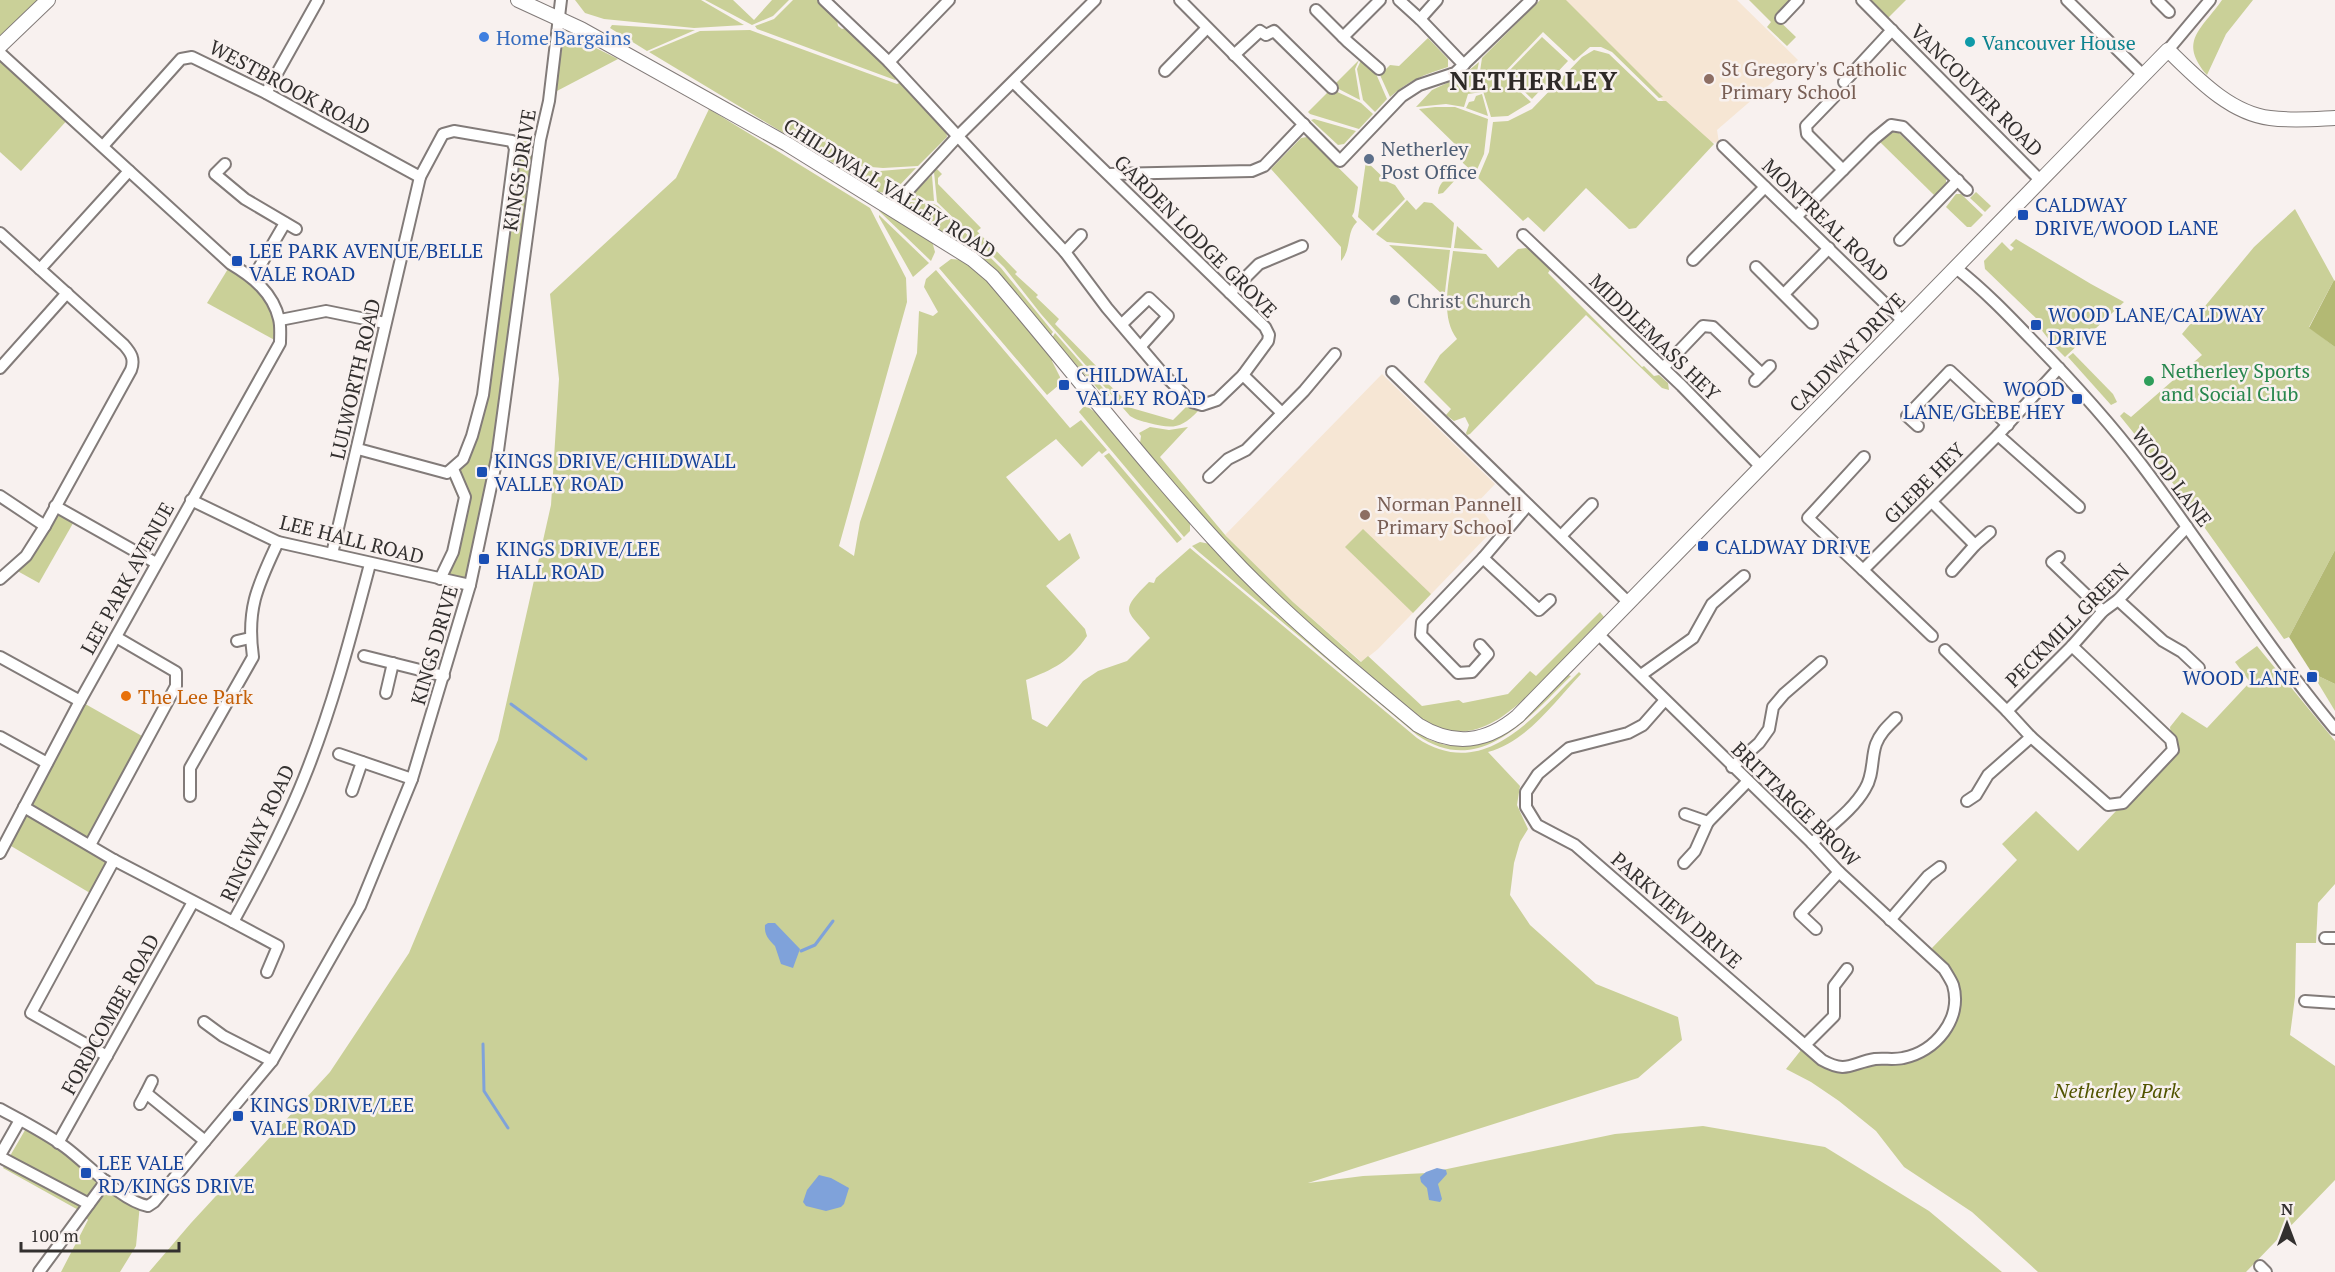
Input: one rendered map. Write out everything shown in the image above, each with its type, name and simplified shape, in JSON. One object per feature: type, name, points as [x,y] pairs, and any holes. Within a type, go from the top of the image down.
[{"type":"main road","points":[[0,46],[48,0]]},
{"type":"main road","name":"CHILDWALL VALLEY ROAD","points":[[524,0],[642,62],[787,144],[972,259],[992,276],[1204,527],[1284,610],[1418,725],[1434,735],[1447,739],[1464,739],[1481,736],[1506,726]]},
{"type":"main road","points":[[2168,50],[2203,84],[2240,109],[2268,118],[2301,120],[2335,118]]},
{"type":"main road","name":"CALDWAY DRIVE","points":[[1506,726],[1629,603],[2168,50]]},
{"type":"street","points":[[266,93],[318,0]]},
{"type":"street","name":"KINGS DRIVE","points":[[106,1181],[140,1204],[148,1206],[154,1202],[272,1061],[360,906],[412,779],[470,585],[497,458],[540,140],[549,99],[561,0]]},
{"type":"street","name":"GARDEN LODGE GROVE","points":[[824,0],[889,62],[1065,252],[1164,375],[1192,402],[1202,405],[1217,400],[1262,352],[1269,335],[1265,327],[1014,83]]},
{"type":"street","points":[[889,62],[950,0]]},
{"type":"street","points":[[892,208],[957,137],[1014,83],[1095,0]]},
{"type":"street","points":[[1180,0],[1340,161],[1402,96],[1419,85],[1455,73],[1531,0]]},
{"type":"street","points":[[1343,37],[1380,0]]},
{"type":"street","points":[[1399,0],[1420,18],[1464,65]]},
{"type":"street","points":[[1420,18],[1437,0]]},
{"type":"street","points":[[1781,18],[1798,0]]},
{"type":"street","name":"VANCOUVER ROAD","points":[[1862,0],[2040,180]]},
{"type":"street","points":[[2067,0],[2143,75]]},
{"type":"street","points":[[2157,0],[2169,12]]},
{"type":"street","name":"CALDWAY DRIVE","points":[[2168,50],[2210,0]]},
{"type":"street","points":[[1316,10],[1379,69]]},
{"type":"street","points":[[1166,71],[1207,28]]},
{"type":"street","points":[[1844,82],[1892,30]]},
{"type":"street","points":[[1234,55],[1260,31],[1266,35],[1274,31],[1332,88]]},
{"type":"street","points":[[0,54],[231,264],[253,278],[267,295],[280,320],[326,311],[385,323]]},
{"type":"street","name":"WESTBROOK ROAD","points":[[103,147],[181,59],[192,57],[266,93],[420,177]]},
{"type":"street","points":[[1834,97],[1806,126],[1807,134],[1843,170]]},
{"type":"street","points":[[1110,174],[1252,171],[1263,166],[1305,124]]},
{"type":"street","points":[[1796,217],[1891,125],[1903,127],[1967,190]]},
{"type":"street","name":"LULWORTH ROAD","points":[[332,554],[420,177],[443,134],[454,131],[512,141],[515,149],[483,395],[463,459],[453,469]]},
{"type":"street","name":"MONTREAL ROAD","points":[[1723,146],[1903,321]]},
{"type":"street","points":[[225,164],[215,174],[245,199],[296,229]]},
{"type":"street","points":[[40,269],[129,171]]},
{"type":"street","points":[[1900,240],[1958,180]]},
{"type":"street","points":[[1693,260],[1765,186]]},
{"type":"street","points":[[253,278],[285,223]]},
{"type":"street","points":[[0,232],[124,345],[133,360],[131,370],[45,526],[26,556],[0,579]]},
{"type":"street","points":[[1065,252],[1081,235]]},
{"type":"street","name":"MIDDLEMASS HEY","points":[[1523,235],[1663,368],[1761,467]]},
{"type":"street","points":[[1230,293],[1259,264],[1302,246]]},
{"type":"street","points":[[1784,294],[1829,248]]},
{"type":"street","points":[[1756,267],[1812,323]]},
{"type":"street","name":"WOOD LANE","points":[[1956,268],[1980,286],[2059,368],[2140,462],[2299,684],[2335,729]]},
{"type":"street","points":[[0,368],[67,293]]},
{"type":"street","points":[[1122,324],[1149,298],[1168,316],[1141,346]]},
{"type":"street","name":"LEE PARK AVENUE","points":[[0,853],[190,500],[280,343],[280,320]]},
{"type":"street","points":[[1663,368],[1703,326],[1713,327],[1762,374]]},
{"type":"street","points":[[1209,477],[1228,459],[1246,450],[1335,354]]},
{"type":"street","name":"GLEBE HEY","points":[[1863,570],[2008,425],[2059,368]]},
{"type":"street","points":[[1918,426],[1907,416],[1950,371],[2008,425]]},
{"type":"street","points":[[1392,372],[1629,603]]},
{"type":"street","points":[[1242,375],[1282,412]]},
{"type":"street","points":[[1998,435],[2079,507]]},
{"type":"street","points":[[358,448],[447,473],[453,469]]},
{"type":"street","points":[[1864,457],[1808,518],[1932,636]]},
{"type":"street","name":"LEE HALL ROAD","points":[[440,579],[453,552],[465,497],[453,469]]},
{"type":"street","points":[[0,496],[45,526]]},
{"type":"street","name":"LEE HALL ROAD","points":[[190,500],[278,542],[470,585]]},
{"type":"street","points":[[1932,501],[1975,545]]},
{"type":"street","points":[[1561,536],[1592,504]]},
{"type":"street","points":[[1480,645],[1488,654],[1472,672],[1458,673],[1421,635],[1422,622],[1483,558],[1528,505]]},
{"type":"street","points":[[55,506],[156,563]]},
{"type":"street","name":"PECKMILL GREEN","points":[[1945,650],[2007,711],[2187,527]]},
{"type":"street","points":[[1952,572],[1975,545],[1990,532]]},
{"type":"street","points":[[190,796],[190,768],[253,657],[250,638],[256,588],[278,542]]},
{"type":"street","points":[[2059,556],[2052,562],[2103,611]]},
{"type":"street","points":[[1483,558],[1539,610],[1550,600]]},
{"type":"street","name":"RINGWAY ROAD","points":[[24,807],[114,860],[233,922],[269,856],[304,778],[346,651],[370,564]]},
{"type":"street","points":[[1641,675],[1693,638],[1712,604],[1744,576]]},
{"type":"street","points":[[2118,600],[2163,641],[2182,652],[2199,668]]},
{"type":"street","name":"BRITTARGE BROW","points":[[1598,634],[1839,872],[1944,969],[1953,986],[1955,1005]]},
{"type":"street","points":[[90,845],[176,686],[176,672],[116,637]]},
{"type":"street","points":[[237,641],[250,638]]},
{"type":"street","points":[[2007,711],[2031,737],[2108,805],[2123,803],[2173,750],[2171,740],[2072,646]]},
{"type":"street","points":[[364,656],[444,676]]},
{"type":"street","points":[[0,657],[80,701]]},
{"type":"street","points":[[1732,767],[1759,743],[1769,729],[1773,707],[1784,694],[1821,662]]},
{"type":"street","points":[[386,693],[393,663]]},
{"type":"street","name":"PARKVIEW DRIVE","points":[[1665,700],[1642,725],[1628,733],[1569,748],[1538,774],[1526,792],[1526,807],[1537,825],[1575,845],[1822,1060],[1835,1067],[1850,1067],[1865,1061],[1880,1058],[1903,1058],[1920,1053],[1936,1043],[1946,1030],[1955,1005]]},
{"type":"street","points":[[1812,843],[1852,806],[1866,788],[1873,769],[1875,746],[1883,730],[1896,718]]},
{"type":"street","points":[[0,737],[47,763]]},
{"type":"street","points":[[1967,801],[1976,795],[1988,775],[2031,737]]},
{"type":"street","points":[[339,754],[412,779]]},
{"type":"street","points":[[352,791],[362,762]]},
{"type":"street","points":[[1684,863],[1695,851],[1708,822],[1748,781]]},
{"type":"street","points":[[1685,814],[1708,822]]},
{"type":"street","points":[[107,1056],[31,1013],[114,860]]},
{"type":"street","points":[[1890,920],[1928,876],[1940,867]]},
{"type":"street","points":[[1816,929],[1800,914],[1839,872]]},
{"type":"street","name":"FORDCOMBE ROAD","points":[[58,1143],[193,902]]},
{"type":"street","points":[[233,922],[278,946],[267,972]]},
{"type":"street","points":[[1805,1045],[1834,1016],[1834,986],[1847,969]]},
{"type":"street","points":[[2305,1001],[2335,1002]]},
{"type":"street","points":[[204,1022],[223,1036],[272,1061]]},
{"type":"street","points":[[140,1104],[152,1081]]},
{"type":"street","points":[[146,1093],[205,1141]]},
{"type":"street","points":[[0,1109],[58,1143],[106,1181],[39,1272]]},
{"type":"street","points":[[20,1120],[0,1156],[89,1204]]},
{"type":"shaded area","name":"St Gregory's Catholic Primary School","points":[[1564,0],[1737,0],[1798,60],[1717,130],[1719,143],[1708,142],[1678,116]]},
{"type":"shaded area","name":"Norman Pannell Primary School","points":[[1382,374],[1495,484],[1477,503],[1495,528],[1378,649],[1362,662],[1293,602],[1225,535]]},
{"type":"green space","points":[[0,0],[38,0],[0,39]]},
{"type":"green space","points":[[575,0],[701,0],[744,25],[694,28],[604,19],[585,13]]},
{"type":"green space","points":[[705,0],[733,0],[754,20],[772,0],[789,0],[773,16],[752,25]]},
{"type":"green space","points":[[793,0],[817,0],[837,20],[838,26],[842,29],[846,28],[897,78],[895,80],[757,29],[755,26],[774,19]]},
{"type":"green space","points":[[1540,0],[1566,0],[1663,97],[1659,98],[1612,52],[1601,47],[1590,47],[1574,61],[1543,32],[1502,75],[1531,102],[1508,116],[1491,117],[1479,78],[1482,58]]},
{"type":"green space","points":[[1749,0],[1791,0],[1775,17],[1796,37],[1787,46],[1767,27],[1771,22]]},
{"type":"green space","points":[[1869,0],[1906,0],[1888,18]]},
{"type":"green space","points":[[2222,0],[2253,0],[2226,34],[2207,75],[2198,63],[2193,44],[2200,28]]},
{"type":"green space","points":[[612,25],[695,30],[647,51],[610,28]]},
{"type":"green space","points":[[750,30],[897,84],[901,82],[946,130],[947,137],[918,166],[883,168],[835,164],[649,52],[700,31]]},
{"type":"green space","points":[[1542,37],[1568,61],[1532,99],[1506,74]]},
{"type":"green space","points":[[1428,38],[1448,59],[1448,67],[1417,79],[1390,97],[1380,75],[1390,65],[1399,66]]},
{"type":"green space","points":[[568,40],[584,42],[618,59],[555,92],[562,48]]},
{"type":"green space","points":[[1594,50],[1609,54],[1658,101],[1666,101],[1714,144],[1636,228],[1629,229],[1586,188],[1544,232],[1528,217],[1523,221],[1478,178],[1489,152],[1493,122],[1508,121],[1532,109],[1582,57]]},
{"type":"green space","points":[[0,57],[70,117],[21,171],[0,152]]},
{"type":"green space","points":[[1359,60],[1355,69],[1360,100],[1333,86]]},
{"type":"green space","points":[[1361,60],[1377,76],[1387,99],[1375,112],[1363,100],[1357,69]]},
{"type":"green space","points":[[1479,62],[1476,76],[1482,92],[1468,94],[1464,107],[1446,104],[1416,107],[1432,90],[1462,76]]},
{"type":"green space","points":[[1331,89],[1361,103],[1373,114],[1359,129],[1310,114],[1308,112]]},
{"type":"green space","points":[[1482,94],[1488,116],[1466,108],[1469,102]]},
{"type":"green space","points":[[1455,107],[1488,119],[1484,154],[1475,174],[1463,163],[1460,149],[1419,109]]},
{"type":"green space","points":[[709,109],[870,208],[906,278],[907,302],[839,546],[854,556],[860,522],[917,353],[919,311],[933,316],[938,312],[924,287],[926,279],[936,270],[1070,428],[1081,420],[1107,450],[1102,454],[1099,451],[1082,467],[1056,439],[1006,477],[1059,541],[1070,533],[1080,558],[1046,586],[1085,629],[1087,636],[1060,664],[1026,680],[1032,719],[1047,727],[1083,681],[1098,671],[1127,661],[1150,638],[1131,616],[1130,606],[1149,582],[1154,583],[1156,578],[1190,548],[1417,738],[1441,750],[1464,753],[1486,748],[1507,738],[1545,707],[1579,672],[1581,674],[1528,730],[1502,747],[1488,752],[1520,786],[1517,805],[1528,829],[1520,842],[1514,863],[1510,895],[1530,925],[1596,984],[1678,1017],[1682,1040],[1638,1078],[1308,1183],[1363,1176],[1428,1173],[1615,1134],[1703,1126],[1825,1147],[1929,1211],[2002,1272],[149,1272],[330,1072],[409,953],[498,740],[551,505],[559,379],[550,294],[676,178]]},
{"type":"green space","points":[[1311,120],[1356,131],[1344,144],[1338,145]]},
{"type":"green space","points":[[1896,132],[1946,179],[1946,183],[1936,194],[1934,195],[1881,143],[1880,141],[1889,133]]},
{"type":"green space","points":[[1307,137],[1358,187],[1352,216],[1357,222],[1351,231],[1347,251],[1341,261],[1341,247],[1271,169],[1301,138]]},
{"type":"green space","points":[[540,140],[491,485],[470,585],[440,579],[463,509],[447,473],[472,436],[512,141]]},
{"type":"green space","points":[[1366,161],[1388,182],[1395,185],[1405,199],[1373,231],[1358,217]]},
{"type":"green space","points":[[838,167],[880,171],[916,168],[889,193],[877,192]]},
{"type":"green space","points":[[937,169],[942,174],[938,178],[938,184],[981,228],[977,231],[1017,272],[1015,274],[1059,319],[1055,324],[1102,372],[1099,375],[1122,397],[1120,400],[1128,407],[1173,420],[1188,405],[1198,411],[1181,424],[1170,427],[1130,416],[1041,314],[1004,267],[937,202],[934,172]]},
{"type":"green space","points":[[932,175],[934,201],[910,200],[914,193]]},
{"type":"green space","points":[[1453,177],[1457,178],[1443,193],[1438,194],[1442,182]]},
{"type":"green space","points":[[1976,192],[1991,206],[1985,212],[1970,198]]},
{"type":"green space","points":[[1956,194],[1961,194],[1983,215],[1971,227],[1967,227],[1946,207]]},
{"type":"green space","points":[[1407,200],[1416,210],[1424,202],[1432,203],[1454,223],[1451,248],[1387,242],[1376,234]]},
{"type":"green space","points":[[909,202],[938,206],[1001,268],[1053,332],[1050,336],[987,262],[913,215],[909,211]]},
{"type":"green space","points":[[881,207],[932,241],[935,252],[931,261],[879,211]]},
{"type":"green space","points":[[2295,209],[2334,280],[2309,327],[2335,347],[2335,550],[2289,637],[2284,639],[2162,468],[2120,416],[2124,412],[2131,417],[2202,355],[2182,334],[2254,247]]},
{"type":"green space","points":[[879,215],[929,263],[913,277],[879,217]]},
{"type":"green space","points":[[1457,226],[1483,250],[1454,248]]},
{"type":"green space","points":[[2016,239],[2124,302],[2065,357],[2037,324],[2039,321],[1985,269],[1984,261],[2002,242],[2011,251],[2014,248],[2010,245]]},
{"type":"green space","points":[[1389,245],[1450,250],[1445,292],[1442,294]]},
{"type":"green space","points":[[1526,248],[1535,251],[1552,267],[1548,273],[1642,367],[1644,366],[1654,376],[1659,375],[1668,383],[1669,390],[1662,388],[1586,315],[1470,434],[1466,433],[1469,425],[1465,417],[1454,421],[1446,415],[1451,409],[1424,382],[1440,355],[1457,339],[1448,319],[1447,308],[1453,251],[1486,254],[1498,268],[1518,249]]},
{"type":"green space","points":[[951,259],[964,260],[987,280],[1053,359],[1060,377],[1059,385],[1047,395],[939,268]]},
{"type":"green space","points":[[231,264],[261,289],[272,305],[280,343],[207,303]]},
{"type":"green space","points":[[2335,281],[2335,347],[2309,328]]},
{"type":"green space","points":[[1055,333],[1109,395],[1106,398],[1052,338]]},
{"type":"green space","points":[[2073,353],[2113,394],[2117,402],[2111,405],[2068,357]]},
{"type":"green space","points":[[1085,405],[1099,415],[1190,520],[1190,531],[1184,537],[1079,412]]},
{"type":"green space","points":[[1150,427],[1169,430],[1188,427],[1160,457],[1226,536],[1293,602],[1361,662],[1368,656],[1422,706],[1459,700],[1463,703],[1508,694],[1530,671],[1536,676],[1600,612],[1604,617],[1521,702],[1506,714],[1474,730],[1457,732],[1438,728],[1419,717],[1339,651],[1246,565],[1140,443],[1139,433]]},
{"type":"green space","points":[[1109,453],[1182,539],[1177,543],[1104,456]]},
{"type":"green space","points":[[55,506],[76,518],[39,583],[12,568]]},
{"type":"green space","points":[[1363,529],[1431,594],[1413,613],[1345,547]]},
{"type":"green space","points":[[1200,542],[1210,544],[1286,621],[1430,740],[1445,745],[1468,746],[1486,742],[1565,674],[1571,676],[1538,709],[1502,738],[1482,747],[1462,750],[1440,747],[1417,735],[1192,546]]},
{"type":"green space","points":[[2335,550],[2335,684],[2312,673],[2289,637]]},
{"type":"green space","name":"Netherley Park","points":[[2257,646],[2335,741],[2335,884],[2318,903],[2316,943],[2296,943],[2295,997],[2290,1035],[2335,1066],[2335,1180],[2246,1272],[2038,1272],[1972,1212],[1904,1167],[1876,1131],[1839,1101],[1786,1069],[1805,1045],[1835,1067],[1903,1058],[1936,1043],[1955,1005],[1944,969],[1932,948],[2017,860],[2002,844],[2036,811],[2078,851],[2173,751],[2170,727],[2182,712],[2207,728],[2250,682],[2235,662]]},
{"type":"green space","points":[[2312,673],[2335,684],[2335,711]]},
{"type":"green space","points":[[80,701],[149,740],[90,845],[114,860],[95,896],[6,843]]},
{"type":"green space","points":[[28,1125],[140,1204],[136,1246],[120,1272],[61,1272],[88,1220],[82,1212],[3,1168]]},
{"type":"water","points":[[775,923],[800,949],[793,968],[781,964],[775,946],[766,934],[765,925]]},
{"type":"water","points":[[1437,1168],[1446,1170],[1447,1174],[1438,1184],[1442,1199],[1440,1202],[1429,1200],[1427,1188],[1421,1182],[1420,1177]]},
{"type":"water","points":[[819,1175],[831,1178],[849,1188],[841,1207],[826,1211],[806,1206],[803,1202],[807,1190]]},
{"type":"waterway","points":[[511,704],[586,759]]},
{"type":"waterway","points":[[801,951],[815,945],[833,921]]},
{"type":"waterway","points":[[483,1044],[484,1091],[508,1128]]},
{"type":"place","name":"Home Bargains","points":[[484,37]]},
{"type":"place","name":"Vancouver House","points":[[1970,42]]},
{"type":"place","name":"St Gregory's Catholic Primary School","points":[[1709,79]]},
{"type":"place","name":"Netherley Post Office","points":[[1369,159]]},
{"type":"place","name":"CALDWAY DRIVE/WOOD LANE","points":[[2023,215]]},
{"type":"place","name":"LEE PARK AVENUE/BELLE VALE ROAD","points":[[237,261]]},
{"type":"place","name":"Christ Church","points":[[1395,300]]},
{"type":"place","name":"WOOD LANE/CALDWAY DRIVE","points":[[2036,325]]},
{"type":"place","name":"Netherley Sports and Social Club","points":[[2149,381]]},
{"type":"place","name":"CHILDWALL VALLEY ROAD","points":[[1064,385]]},
{"type":"place","name":"WOOD LANE/GLEBE HEY","points":[[2077,399]]},
{"type":"place","name":"KINGS DRIVE/CHILDWALL VALLEY ROAD","points":[[482,472]]},
{"type":"place","name":"Norman Pannell Primary School","points":[[1365,515]]},
{"type":"place","name":"CALDWAY DRIVE","points":[[1703,546]]},
{"type":"place","name":"KINGS DRIVE/LEE HALL ROAD","points":[[484,559]]},
{"type":"place","name":"WOOD LANE","points":[[2312,677]]},
{"type":"place","name":"The Lee Park","points":[[126,696]]},
{"type":"place","name":"KINGS DRIVE/LEE VALE ROAD","points":[[238,1116]]},
{"type":"place","name":"LEE VALE RD/KINGS DRIVE","points":[[86,1173]]},
{"type":"district","name":"NETHERLEY","points":[[1534,80]]}]
